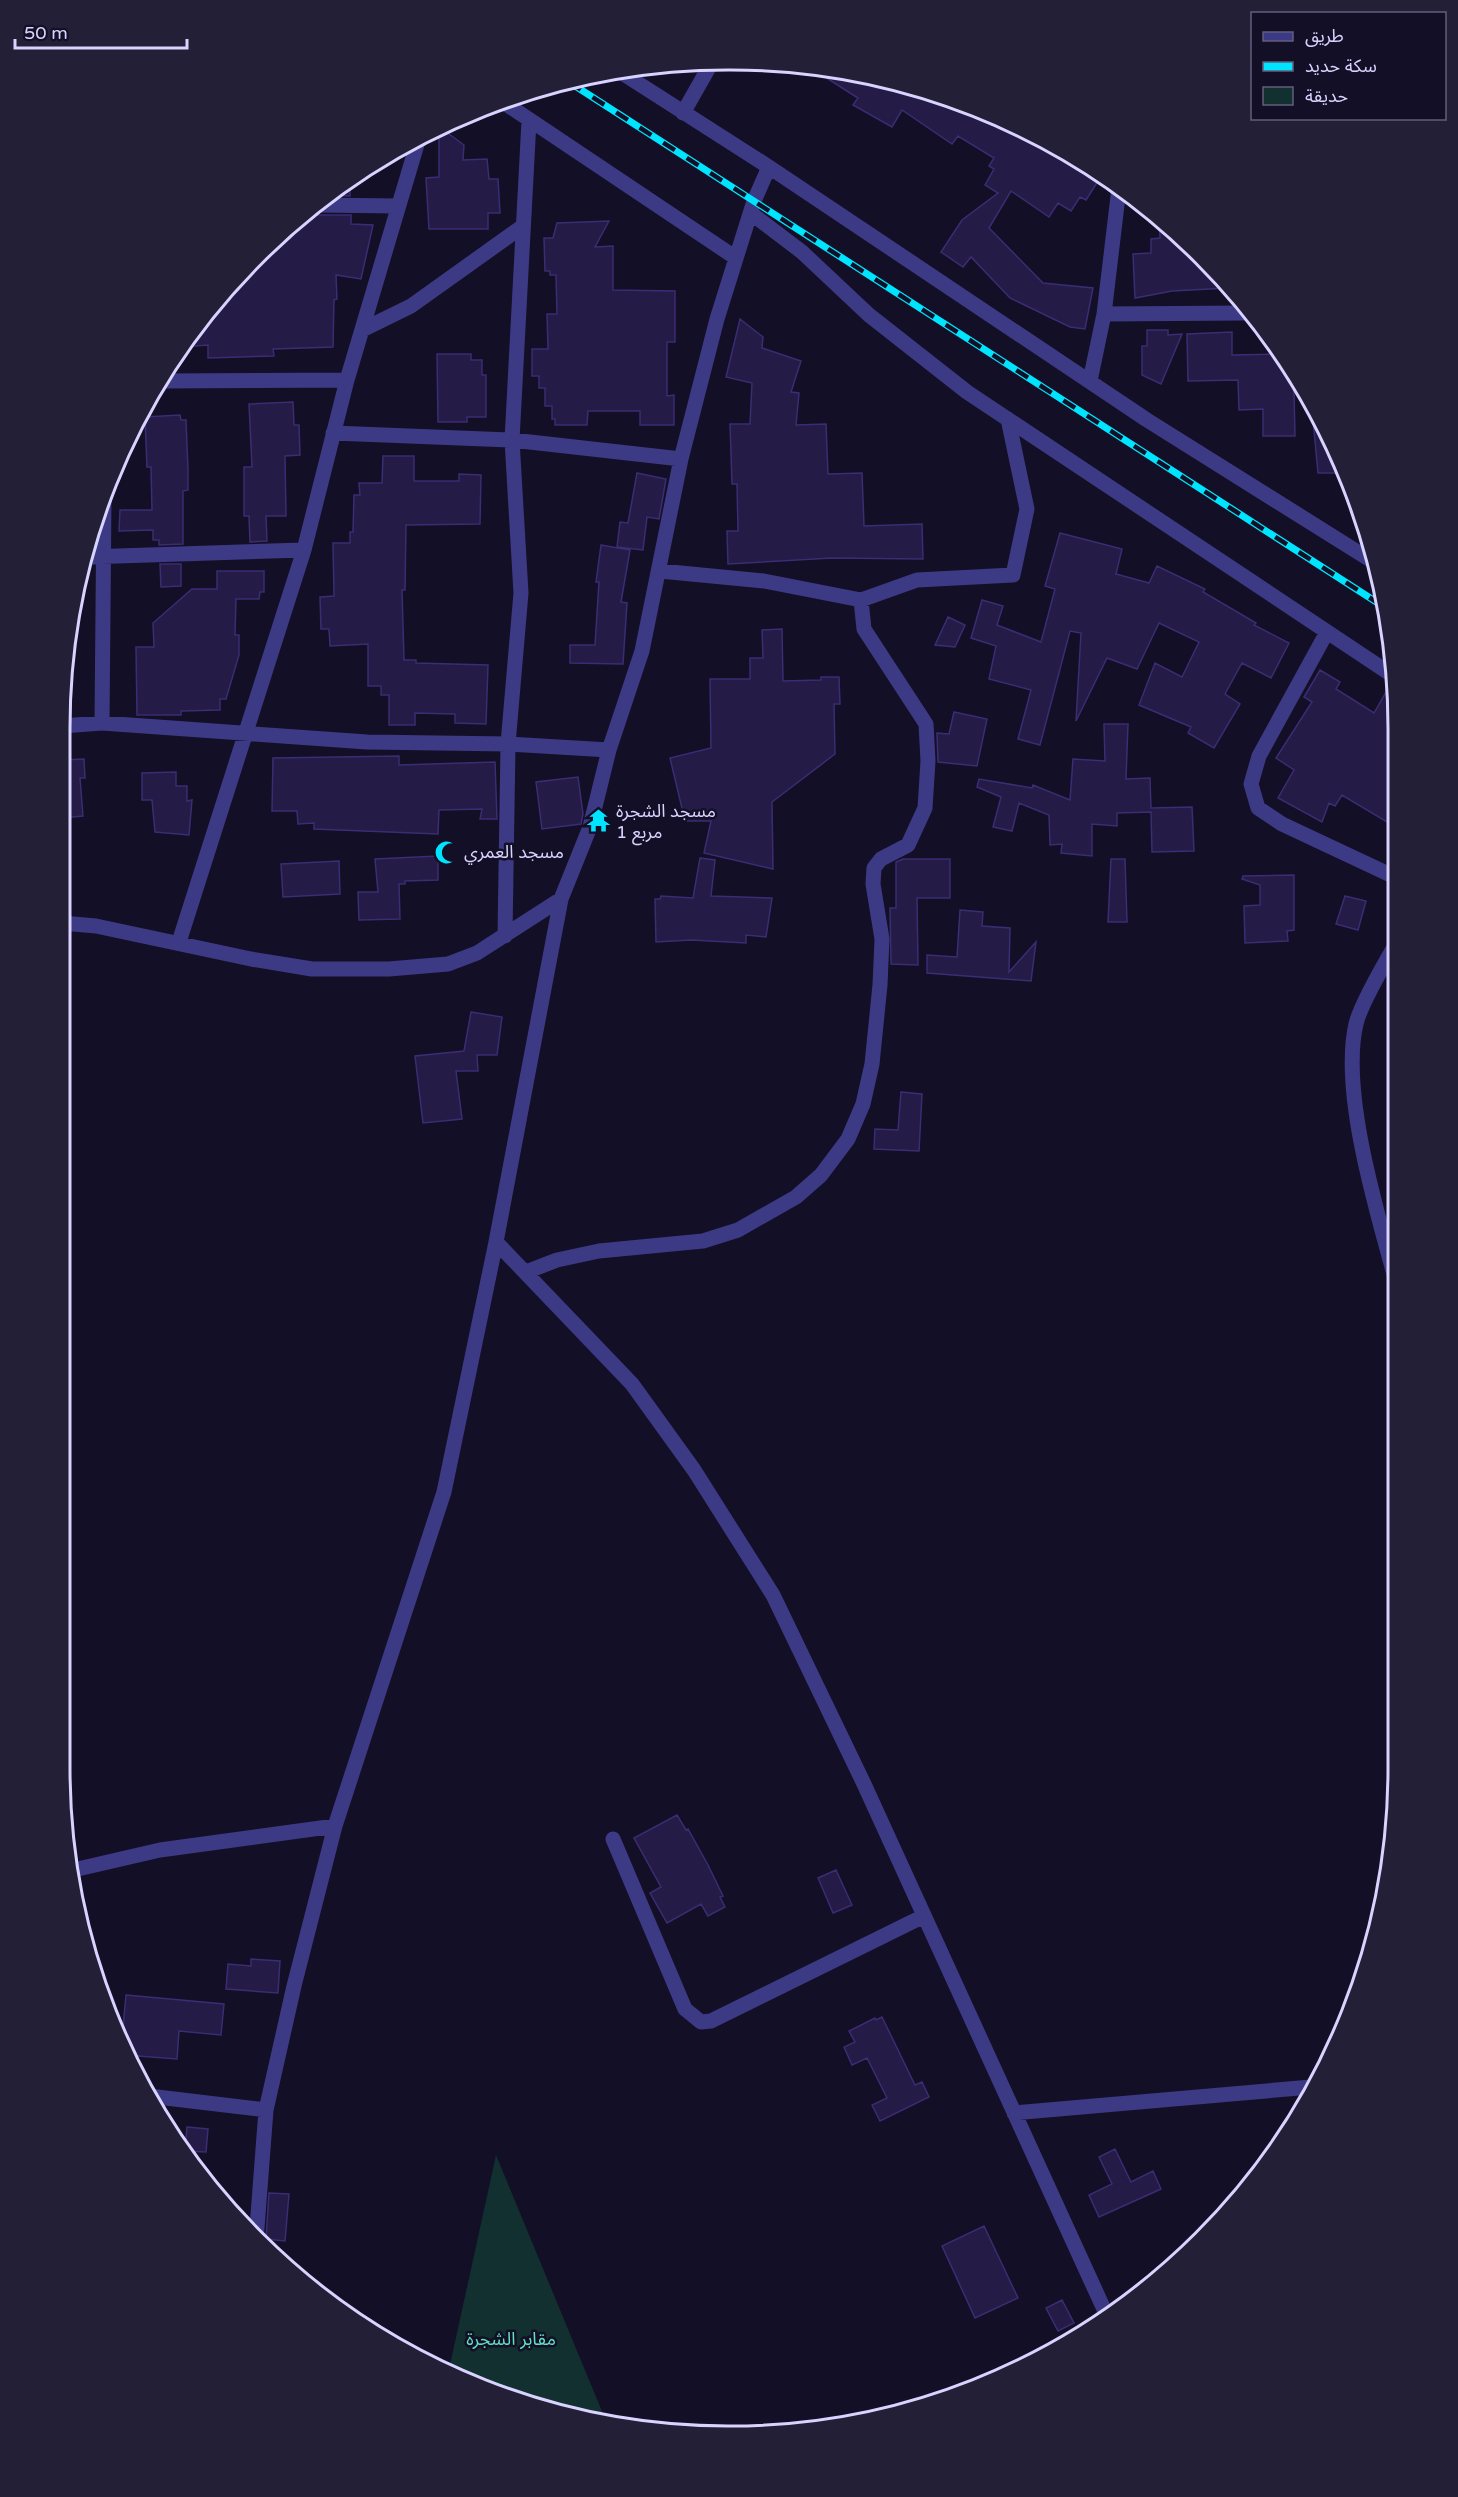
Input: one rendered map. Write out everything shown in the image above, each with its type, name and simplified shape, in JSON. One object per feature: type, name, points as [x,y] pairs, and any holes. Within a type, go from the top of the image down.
[{"type":"street","points":[[683,112],[707,71]]},
{"type":"street","points":[[630,78],[769,167],[1090,381],[1364,556]]},
{"type":"street","points":[[511,108],[736,258]]},
{"type":"street","points":[[505,936],[508,744],[521,592],[512,440],[529,121]]},
{"type":"street","points":[[179,942],[304,550],[347,380],[415,151]]},
{"type":"street","points":[[257,2227],[266,2110],[294,1986],[335,1826],[444,1492],[496,1242],[561,900],[590,826],[609,750],[642,651],[681,459],[717,319],[752,214],[754,201],[769,167]]},
{"type":"street","points":[[1090,381],[1104,314],[1118,198]]},
{"type":"street","points":[[329,206],[397,206]]},
{"type":"street","points":[[752,214],[802,252],[869,315],[968,392],[1385,670]]},
{"type":"street","points":[[362,330],[411,306],[523,226]]},
{"type":"street","points":[[1104,314],[1239,313]]},
{"type":"street","points":[[170,381],[347,380]]},
{"type":"street","points":[[660,571],[764,581],[861,600],[916,580],[1013,574],[1027,509],[1008,419]]},
{"type":"street","points":[[333,433],[512,440],[681,459]]},
{"type":"street","points":[[102,723],[104,520]]},
{"type":"street","points":[[94,557],[304,550]]},
{"type":"street","points":[[526,1272],[557,1260],[599,1251],[703,1241],[738,1230],[796,1197],[821,1175],[848,1139],[863,1104],[868,1084],[880,985],[882,939],[873,884],[874,868],[881,859],[908,845],[925,808],[928,761],[926,724],[864,629],[861,600]]},
{"type":"street","points":[[1327,632],[1260,756],[1251,784],[1258,808],[1282,824],[1388,874]]},
{"type":"street","points":[[70,725],[102,723],[367,742],[508,744],[609,750]]},
{"type":"street","points":[[70,924],[96,926],[251,959],[312,969],[389,969],[448,964],[477,953],[561,900]]},
{"type":"street","points":[[1388,958],[1356,1022],[1353,1052],[1355,1105],[1388,1250]]},
{"type":"street","points":[[496,1242],[632,1384],[694,1470],[773,1595],[815,1680],[1104,2309]]},
{"type":"street","points":[[78,1869],[160,1850],[335,1826]]},
{"type":"street","points":[[613,1839],[685,2009],[701,2022],[711,2020],[924,1916]]},
{"type":"street","points":[[1014,2113],[1304,2088]]},
{"type":"street","points":[[159,2097],[266,2110]]},
{"type":"green space","name":"مقابر الشجرة","points":[[496,2155],[603,2414],[517,2392],[450,2364]]},
{"type":"building","points":[[827,78],[857,83],[941,105],[1020,138],[1097,183],[1086,200],[1080,197],[1071,211],[1058,203],[1049,217],[1011,191],[989,228],[1043,283],[1093,288],[1085,329],[1070,327],[1010,298],[971,257],[963,267],[941,252],[962,220],[998,193],[985,185],[994,169],[989,166],[994,158],[958,136],[952,144],[902,110],[892,127],[853,105],[858,98]]},
{"type":"building","points":[[448,133],[464,145],[463,160],[487,159],[489,179],[498,179],[500,213],[488,213],[488,229],[429,229],[426,178],[439,177],[439,138]]},
{"type":"building","points":[[318,215],[351,215],[351,224],[373,225],[361,279],[336,275],[337,299],[334,300],[333,347],[273,349],[274,356],[208,358],[208,345],[194,346],[263,263]]},
{"type":"building","points":[[609,221],[595,247],[613,246],[613,290],[675,291],[675,342],[667,342],[667,396],[674,395],[674,425],[640,425],[640,411],[588,411],[587,425],[555,425],[555,419],[552,419],[552,406],[545,406],[545,388],[539,388],[539,376],[532,376],[532,349],[548,349],[547,314],[557,314],[556,275],[550,275],[550,271],[545,271],[544,238],[553,238],[557,223]]},
{"type":"building","points":[[1160,231],[1195,263],[1218,288],[1172,291],[1135,298],[1133,254],[1151,253],[1151,239],[1160,238]]},
{"type":"building","points":[[740,319],[763,337],[762,348],[801,361],[791,392],[799,393],[796,425],[826,424],[828,474],[862,473],[864,526],[922,524],[923,559],[832,558],[728,564],[727,531],[738,531],[737,484],[732,484],[730,424],[750,424],[752,383],[726,377]]},
{"type":"building","points":[[1147,330],[1168,330],[1168,335],[1182,334],[1161,384],[1142,375],[1142,346],[1147,346]]},
{"type":"building","points":[[1232,332],[1232,355],[1270,354],[1294,392],[1295,436],[1263,436],[1263,409],[1239,410],[1238,380],[1188,381],[1187,334]]},
{"type":"building","points":[[437,354],[471,354],[471,360],[482,360],[482,375],[486,375],[486,417],[467,417],[467,422],[438,422]]},
{"type":"building","points":[[293,402],[294,425],[299,425],[300,455],[285,456],[286,516],[266,516],[267,541],[250,542],[249,516],[244,516],[244,467],[252,467],[249,404]]},
{"type":"building","points":[[180,415],[181,420],[186,420],[188,490],[183,491],[183,544],[159,545],[159,540],[153,540],[153,530],[119,531],[120,510],[152,510],[151,467],[147,467],[145,425],[150,417]]},
{"type":"building","points":[[1314,426],[1335,473],[1318,473]]},
{"type":"building","points":[[383,456],[414,456],[414,481],[459,481],[459,474],[481,475],[480,524],[406,525],[405,590],[402,590],[404,660],[416,660],[416,663],[488,665],[486,724],[455,723],[455,714],[415,713],[415,725],[389,725],[389,695],[381,695],[381,686],[368,686],[368,644],[330,646],[329,629],[321,629],[320,597],[334,596],[333,543],[350,543],[350,532],[353,532],[354,495],[360,495],[359,483],[382,483]]},
{"type":"building","points":[[637,473],[666,479],[659,519],[647,517],[643,550],[617,547],[620,522],[628,523]]},
{"type":"building","points":[[1060,533],[1122,549],[1116,574],[1149,583],[1157,566],[1205,589],[1203,592],[1256,623],[1254,625],[1289,643],[1271,678],[1242,663],[1225,694],[1240,704],[1214,748],[1188,733],[1191,727],[1139,705],[1155,663],[1182,677],[1199,642],[1159,623],[1137,669],[1107,658],[1076,721],[1081,633],[1070,631],[1040,745],[1018,739],[1031,690],[989,679],[996,646],[971,638],[982,600],[1003,606],[997,625],[1041,642],[1055,589],[1045,586]]},
{"type":"building","points":[[601,545],[630,550],[621,602],[627,603],[623,664],[570,663],[570,645],[595,645],[599,582],[596,582]]},
{"type":"building","points":[[160,564],[181,564],[181,586],[161,587]]},
{"type":"building","points":[[217,571],[264,571],[264,592],[260,592],[259,599],[236,599],[235,635],[239,635],[239,655],[226,699],[220,699],[220,710],[181,711],[181,715],[137,715],[136,647],[154,647],[153,623],[192,589],[217,589]]},
{"type":"building","points":[[948,617],[965,625],[955,647],[935,645]]},
{"type":"building","points":[[782,629],[783,681],[839,677],[840,704],[834,704],[835,754],[772,802],[773,869],[704,853],[711,821],[685,821],[670,758],[711,748],[710,679],[750,679],[750,658],[763,658],[762,630]]},
{"type":"building","points":[[1320,670],[1340,682],[1336,689],[1374,713],[1386,692],[1388,823],[1342,795],[1335,806],[1329,803],[1322,822],[1278,798],[1294,770],[1276,758],[1312,702],[1304,697]]},
{"type":"building","points":[[954,712],[987,719],[977,766],[938,762],[937,733],[949,734]]},
{"type":"building","points":[[1104,724],[1128,724],[1126,779],[1150,778],[1151,808],[1192,807],[1194,851],[1152,852],[1151,812],[1117,813],[1117,826],[1092,824],[1092,856],[1061,853],[1062,844],[1050,845],[1049,815],[1019,803],[1012,831],[993,827],[1001,797],[977,787],[979,779],[1032,788],[1033,785],[1070,800],[1073,759],[1105,761]]},
{"type":"building","points":[[399,756],[399,765],[495,762],[497,819],[480,819],[482,809],[439,810],[438,834],[314,829],[314,823],[298,824],[297,811],[272,811],[273,758]]},
{"type":"building","points":[[84,759],[85,778],[80,778],[83,816],[70,817],[70,760]]},
{"type":"building","points":[[176,772],[176,786],[187,786],[187,801],[192,800],[189,835],[155,832],[152,800],[142,800],[142,773]]},
{"type":"building","points":[[578,777],[583,814],[581,824],[542,829],[536,782]]},
{"type":"building","points":[[438,856],[438,880],[405,881],[405,884],[399,884],[400,919],[359,920],[358,892],[378,892],[375,859]]},
{"type":"building","points":[[700,858],[715,860],[711,896],[772,898],[766,937],[746,935],[746,943],[691,940],[656,942],[655,899],[660,899],[661,896],[693,898]]},
{"type":"building","points":[[903,859],[950,859],[950,898],[917,898],[918,965],[891,964],[890,908],[896,908],[896,862]]},
{"type":"building","points":[[1111,859],[1125,859],[1127,922],[1108,922]]},
{"type":"building","points":[[339,861],[340,894],[283,897],[281,864]]},
{"type":"building","points":[[1294,875],[1294,930],[1287,931],[1288,941],[1245,943],[1244,906],[1260,905],[1260,885],[1242,879],[1243,876]]},
{"type":"building","points":[[1345,896],[1366,901],[1358,930],[1336,924]]},
{"type":"building","points":[[960,910],[983,912],[982,926],[1010,928],[1009,972],[1036,942],[1031,981],[927,973],[927,955],[957,957]]},
{"type":"building","points":[[471,1012],[502,1017],[497,1055],[477,1055],[478,1071],[456,1071],[462,1119],[423,1123],[415,1056],[464,1051]]},
{"type":"building","points":[[901,1092],[922,1094],[919,1151],[874,1149],[875,1129],[898,1130]]},
{"type":"building","points":[[677,1815],[686,1830],[688,1829],[708,1865],[723,1896],[720,1897],[725,1907],[708,1916],[701,1904],[667,1923],[650,1893],[661,1887],[634,1838]]},
{"type":"building","points":[[836,1870],[852,1905],[833,1913],[818,1878]]},
{"type":"building","points":[[251,1959],[280,1961],[278,1993],[226,1989],[228,1964],[251,1966]]},
{"type":"building","points":[[126,1995],[224,2004],[221,2035],[179,2031],[177,2059],[137,2056],[123,2025]]},
{"type":"building","points":[[882,2017],[915,2085],[922,2082],[929,2097],[880,2121],[872,2105],[887,2098],[867,2058],[852,2065],[844,2047],[855,2042],[849,2031],[875,2018],[876,2020]]},
{"type":"building","points":[[187,2127],[208,2129],[206,2152],[194,2151],[186,2141]]},
{"type":"building","points":[[1115,2149],[1131,2182],[1153,2171],[1161,2189],[1099,2217],[1089,2195],[1112,2184],[1099,2157]]},
{"type":"building","points":[[269,2193],[289,2194],[285,2241],[269,2239],[266,2237]]},
{"type":"building","points":[[984,2226],[1018,2298],[975,2318],[942,2246]]},
{"type":"building","points":[[1062,2300],[1074,2323],[1058,2331],[1046,2308]]},
{"type":"railway","points":[[579,88],[1375,601]]},
{"type":"place","name":"مسجد الشجرة مربع 1","points":[[598,821]]},
{"type":"place","name":"مسجد العمري","points":[[446,852]]}]
